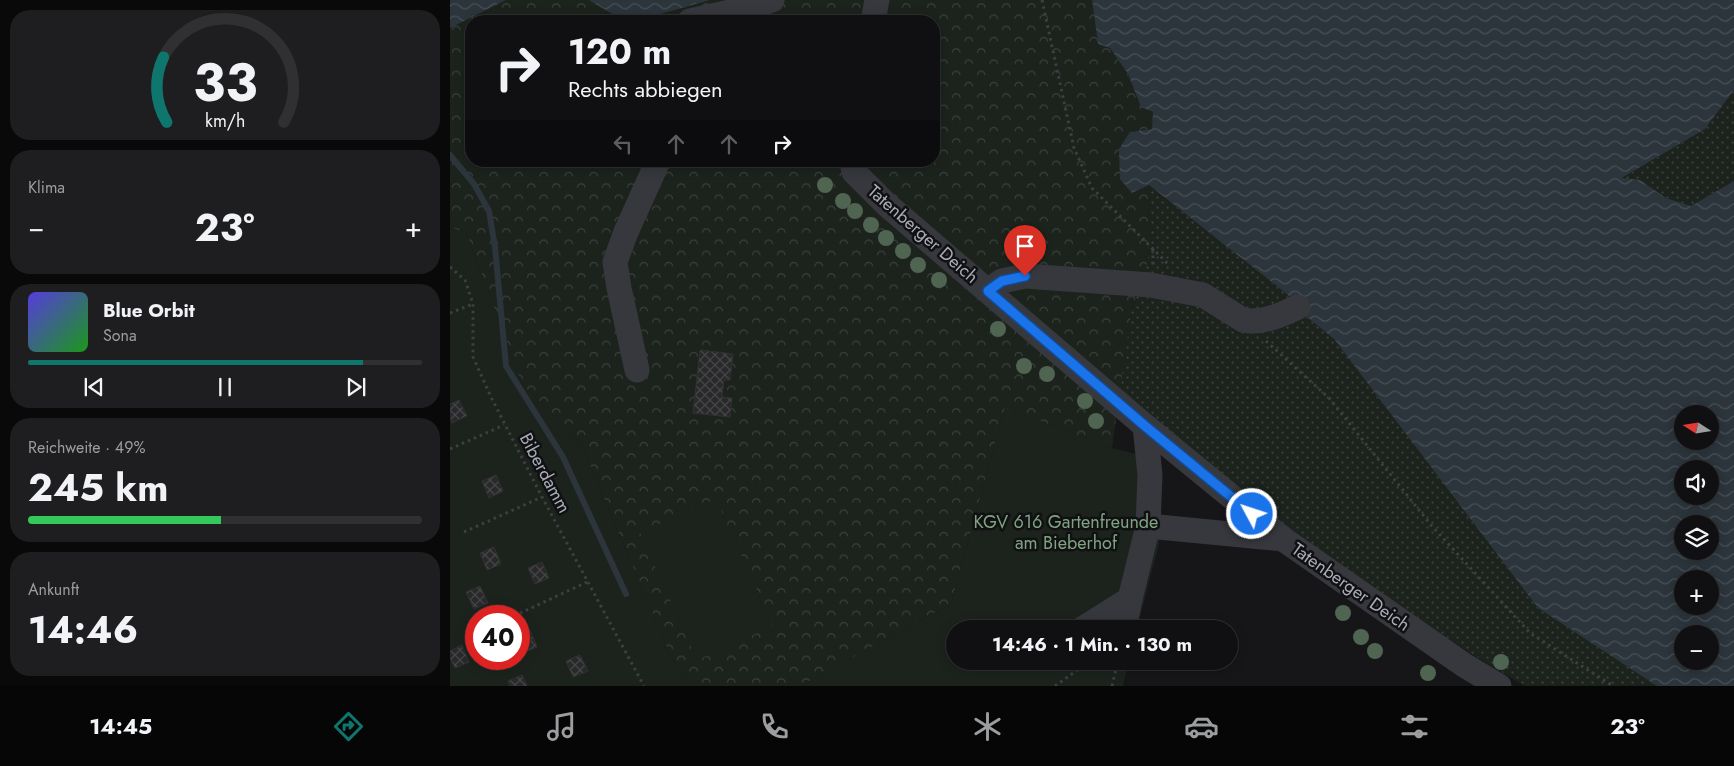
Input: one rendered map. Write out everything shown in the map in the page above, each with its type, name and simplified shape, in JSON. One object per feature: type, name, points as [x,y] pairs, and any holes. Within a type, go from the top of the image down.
[{"type":"street","points":[[717,15],[752,7],[772,0]]},
{"type":"street","points":[[874,15],[878,0]]},
{"type":"street","points":[[637,370],[618,288],[616,262],[626,232],[655,167]]},
{"type":"street","name":"Tatenberger Deich","points":[[853,167],[854,172],[886,204],[1145,426],[1282,539],[1499,686]]},
{"type":"street","points":[[988,291],[1002,281],[1025,276],[1158,286],[1203,295],[1243,320],[1249,321],[1266,319],[1298,307]]},
{"type":"street","points":[[1126,620],[1148,526],[1150,475],[1145,426]]},
{"type":"street","points":[[1148,526],[1282,539]]},
{"type":"street","points":[[1096,620],[1130,599]]},
{"type":"path","points":[[1042,0],[1074,148],[1092,188],[1147,244]]},
{"type":"path","name":"Biberdamm","points":[[450,267],[465,280],[473,304],[473,356],[504,425],[644,686]]},
{"type":"path","points":[[450,313],[473,304]]},
{"type":"path","points":[[1243,320],[1329,398],[1431,525],[1530,633],[1613,686]]},
{"type":"path","points":[[450,449],[504,425]]},
{"type":"path","points":[[464,532],[542,497]]},
{"type":"path","points":[[530,609],[587,582]]},
{"type":"path","points":[[1055,686],[1077,670]]},
{"type":"path","points":[[1112,686],[1116,670]]},
{"type":"green space","points":[[450,0],[1092,0],[1098,44],[1110,48],[1128,74],[1141,107],[1153,112],[1152,129],[1130,132],[1132,193],[1149,185],[1148,261],[1131,313],[1112,448],[1005,408],[951,604],[801,686],[704,686],[689,681],[671,657],[581,444],[522,384],[466,232],[450,228]]},
{"type":"green space","points":[[1734,90],[1734,181],[1691,206],[1666,198],[1640,180],[1621,179],[1705,129]]},
{"type":"green space","points":[[1149,185],[1288,295],[1307,317],[1334,339],[1538,608],[1657,686],[1525,686],[1470,653],[1326,558],[1119,392],[1131,313],[1148,261]]},
{"type":"green space","points":[[450,228],[466,232],[522,384],[581,444],[671,657],[689,681],[704,686],[450,686]]},
{"type":"green space","name":"KGV 616 Gartenfreunde am Bieberhof","points":[[1005,408],[1112,448],[1161,460],[1159,544],[1139,620],[946,620],[946,670],[1127,670],[1123,686],[801,686],[951,604]]},
{"type":"green space","points":[[716,499],[773,626],[697,660],[640,533]]},
{"type":"water","points":[[450,0],[506,0],[476,15],[465,15],[465,20],[450,28]]},
{"type":"water","points":[[589,0],[710,0],[656,15],[614,15]]},
{"type":"water","points":[[1092,0],[1734,0],[1734,90],[1705,129],[1622,178],[1640,180],[1666,198],[1691,206],[1734,181],[1734,686],[1657,686],[1538,608],[1334,339],[1307,317],[1288,295],[1149,185],[1132,193],[1120,179],[1119,149],[1130,132],[1152,129],[1153,112],[1141,107],[1128,74],[1110,48],[1098,44]]},
{"type":"building","points":[[700,350],[733,354],[730,380],[724,380],[722,397],[732,398],[730,417],[693,413]]},
{"type":"building","points":[[459,400],[467,416],[452,423],[450,404]]},
{"type":"building","points":[[496,475],[503,491],[489,498],[482,481]]},
{"type":"building","points":[[494,547],[501,564],[487,570],[480,553]]},
{"type":"building","points":[[542,562],[549,578],[535,584],[528,568]]},
{"type":"building","points":[[480,586],[488,603],[472,605],[466,592]]},
{"type":"building","points":[[530,630],[537,647],[530,650]]},
{"type":"building","points":[[462,645],[465,652],[465,664],[455,668],[450,658],[450,651]]},
{"type":"building","points":[[580,655],[588,671],[573,677],[566,661]]},
{"type":"building","points":[[522,675],[527,686],[510,686],[508,681]]},
{"type":"waterway","points":[[450,155],[474,184],[489,211],[495,247],[506,366],[563,457],[626,594]]},
{"type":"route","points":[[1025,276],[1002,281],[988,291],[1145,426],[1252,514]]}]
